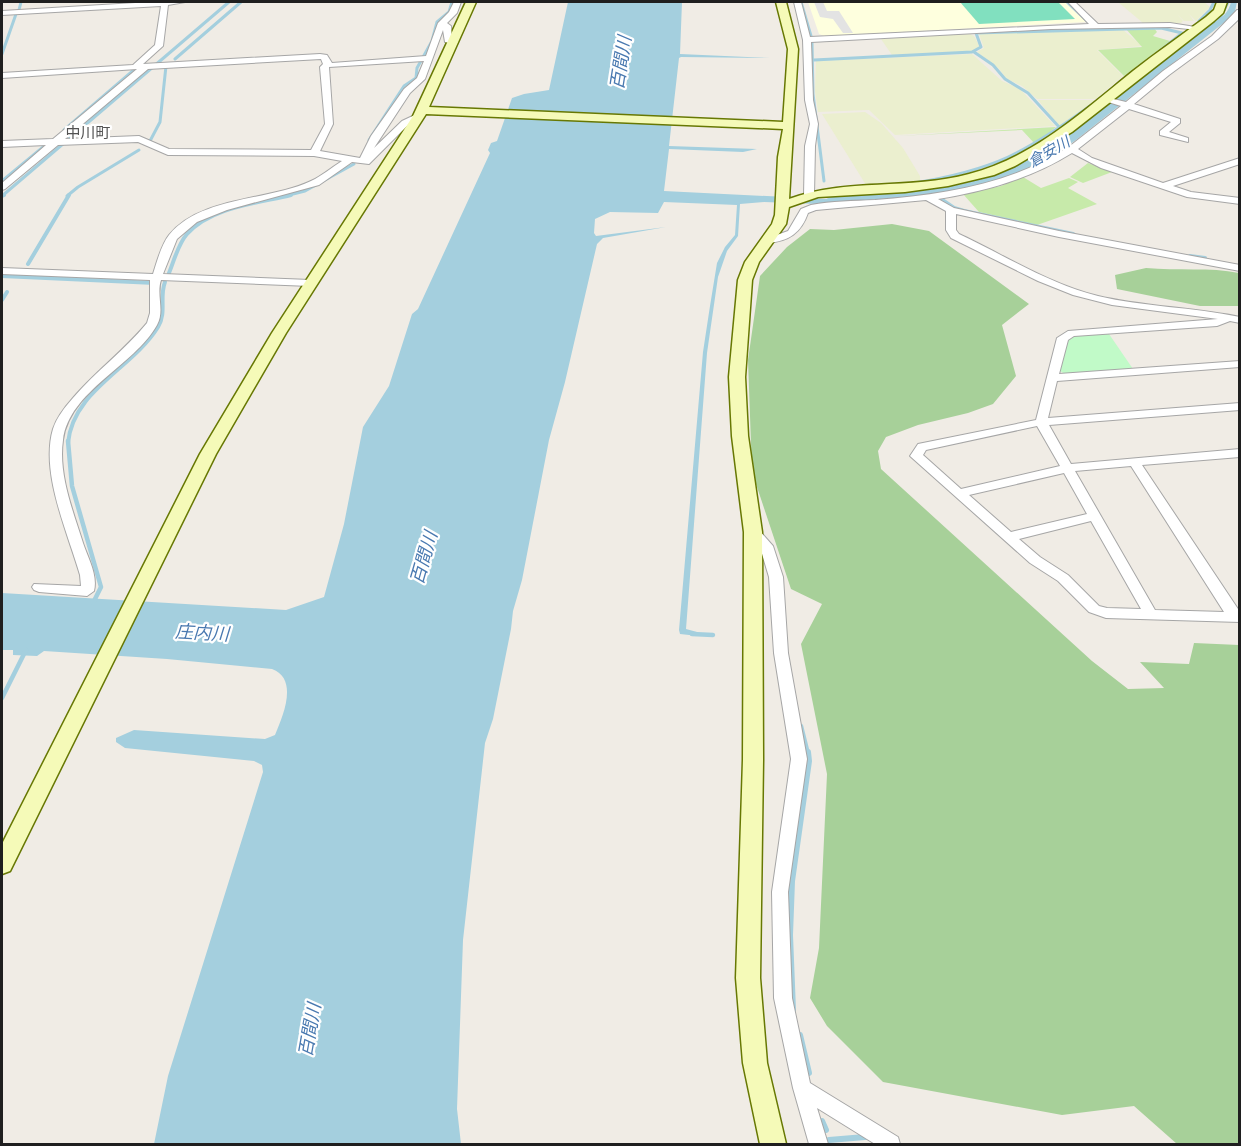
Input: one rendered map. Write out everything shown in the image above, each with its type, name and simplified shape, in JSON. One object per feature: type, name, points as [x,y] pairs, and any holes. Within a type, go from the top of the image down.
[{"type":"street","points":[[135,68],[159,45],[165,2]]},
{"type":"street","points":[[2,13],[181,2]]},
{"type":"street","points":[[363,162],[376,136],[407,91],[421,79],[425,58],[442,23],[453,13],[457,2]]},
{"type":"street","points":[[2,866],[208,454],[310,283],[420,113],[471,2]]},
{"type":"street","points":[[773,1144],[755,1062],[748,978],[753,760],[753,532],[737,408],[738,343],[745,280],[752,262],[779,224],[783,204],[784,157],[789,126],[793,49],[781,2]]},
{"type":"street","points":[[797,2],[807,40],[809,100],[814,124],[810,146],[809,195]]},
{"type":"street","points":[[805,2],[818,39]]},
{"type":"street","points":[[1071,2],[1096,26]]},
{"type":"street","points":[[783,204],[796,203],[809,195],[916,187],[954,181],[992,171],[1051,143],[1111,100],[1198,28],[1212,20],[1222,2]]},
{"type":"street","points":[[1212,20],[1233,20]]},
{"type":"street","points":[[768,240],[791,235],[800,225],[804,211],[814,207],[934,197],[999,183],[1033,170],[1072,149],[1233,20]]},
{"type":"street","points":[[442,23],[447,26],[448,40],[454,42]]},
{"type":"street","points":[[807,40],[1096,26],[1170,25],[1198,28]]},
{"type":"street","points":[[2,75],[135,68],[227,59],[320,56],[324,57],[327,64]]},
{"type":"street","points":[[327,64],[425,58]]},
{"type":"street","points":[[314,153],[328,124],[324,67],[327,64]]},
{"type":"street","points":[[2,187],[54,141],[148,66]]},
{"type":"street","points":[[1111,100],[1177,121],[1163,133],[1185,141]]},
{"type":"street","points":[[2,144],[138,139],[168,152],[177,153],[314,153],[363,162],[375,155],[405,123],[420,113],[443,110],[789,126]]},
{"type":"street","points":[[1051,143],[1072,149],[1089,160],[1190,195],[1239,201]]},
{"type":"street","points":[[39,587],[87,591],[87,576],[63,498],[57,459],[56,441],[59,428],[75,404],[152,324],[155,313],[156,281],[172,238],[194,220],[224,208],[305,188],[351,159]]},
{"type":"street","points":[[1163,186],[1239,161]]},
{"type":"street","points":[[916,187],[951,210],[1059,234],[1239,268]]},
{"type":"street","points":[[951,210],[951,230],[955,236],[1078,294],[1115,302],[1234,319]]},
{"type":"street","points":[[2,271],[156,281],[310,283]]},
{"type":"street","points":[[1150,614],[1041,422],[1063,338],[1072,333],[1217,323],[1234,319]]},
{"type":"street","points":[[1052,378],[1239,364]]},
{"type":"street","points":[[1237,617],[1106,613],[1094,609],[1063,578],[1035,560],[916,456],[922,447],[1041,422],[1239,406]]},
{"type":"street","points":[[961,493],[1067,468],[1239,453]]},
{"type":"street","points":[[1134,462],[1237,617]]},
{"type":"street","points":[[1009,537],[1094,516]]},
{"type":"street","points":[[753,532],[766,546],[776,577],[782,663],[799,759],[780,892],[783,998],[801,1088],[818,1144]]},
{"type":"street","points":[[801,1088],[891,1144]]},
{"type":"shaded area","points":[[808,2],[1065,2],[1086,22],[824,36],[819,34]]},
{"type":"shaded area","points":[[814,2],[823,2],[827,11],[839,11],[853,33],[843,33],[833,19],[820,17]]},
{"type":"shaded area","points":[[1118,2],[1204,2],[1210,7],[1196,21],[1189,14],[1194,21],[1184,21],[1177,14],[1183,21],[1181,23],[1143,23]]},
{"type":"shaded area","points":[[1122,29],[1142,46],[1097,50],[1123,76],[1096,99],[1037,99],[1022,86],[1007,79],[999,69],[977,52],[984,48],[979,34]]},
{"type":"shaded area","points":[[970,34],[974,36],[979,45],[978,49],[970,52],[892,55],[881,39]]},
{"type":"shaded area","points":[[972,54],[1002,81],[1020,89],[1055,126],[895,135],[869,110],[818,112],[815,91],[816,61]]},
{"type":"shaded area","points":[[1038,100],[1096,100],[1059,126]]},
{"type":"shaded area","points":[[865,112],[881,123],[903,148],[920,176],[920,181],[866,185],[822,114]]},
{"type":"green space","points":[[960,2],[1058,2],[1075,19],[979,24]]},
{"type":"green space","points":[[1154,28],[1157,32],[1153,36],[1170,41],[1124,76],[1098,50],[1142,47],[1126,29]]},
{"type":"green space","points":[[1056,127],[1035,144],[1022,130],[896,136]]},
{"type":"green space","points":[[1088,163],[1112,172],[1083,183],[1070,177]]},
{"type":"green space","points":[[1023,177],[1041,188],[1069,178],[1078,182],[1068,188],[1097,204],[1037,225],[979,212],[963,194],[1001,186]]},
{"type":"green space","points":[[892,224],[929,231],[1029,304],[1002,325],[1016,376],[993,404],[968,413],[918,425],[886,437],[878,451],[881,469],[1092,661],[1128,689],[1164,688],[1140,662],[1189,664],[1194,643],[1239,645],[1239,1144],[1177,1144],[1134,1106],[1062,1115],[883,1082],[827,1026],[810,998],[819,948],[827,774],[801,644],[822,604],[791,589],[752,472],[748,360],[760,276],[787,247],[810,229],[834,230]]},
{"type":"green space","points":[[1146,268],[1217,270],[1239,273],[1239,306],[1200,306],[1117,289],[1115,275]]},
{"type":"green space","points":[[1109,334],[1133,369],[1065,374],[1060,371],[1068,340],[1075,336]]},
{"type":"water","points":[[568,2],[682,2],[680,54],[770,58],[679,58],[669,146],[757,149],[743,152],[669,149],[664,191],[826,199],[836,195],[902,192],[953,186],[996,174],[1020,163],[1044,151],[1088,120],[1212,22],[1222,17],[1231,2],[1237,2],[1235,11],[1226,21],[1076,140],[1045,161],[1017,173],[976,187],[931,195],[818,204],[764,202],[740,204],[738,236],[727,251],[718,277],[707,353],[686,629],[697,632],[698,636],[680,634],[679,630],[703,352],[717,263],[725,247],[735,235],[737,205],[664,202],[658,213],[610,212],[595,219],[594,233],[596,236],[666,227],[603,238],[597,244],[549,440],[493,719],[485,743],[463,940],[457,1109],[461,1144],[154,1144],[168,1076],[263,772],[262,765],[254,761],[125,748],[116,742],[116,738],[134,730],[265,739],[275,735],[282,718],[287,699],[285,681],[272,669],[44,651],[37,656],[13,655],[13,650],[2,650],[2,593],[286,610],[324,597],[344,524],[363,427],[389,386],[412,314],[418,309],[490,153],[488,150],[491,143],[497,141],[512,98],[549,90]]},
{"type":"waterway","points":[[19,10],[21,2]]},
{"type":"waterway","points":[[4,195],[2,196],[229,2]]},
{"type":"waterway","points":[[175,59],[241,2]]},
{"type":"waterway","points":[[369,140],[404,86],[416,78],[417,68],[432,41],[437,22],[449,12],[452,2]]},
{"type":"waterway","points":[[801,2],[811,36]]},
{"type":"waterway","points":[[1067,2],[1087,21]]},
{"type":"waterway","points":[[1199,21],[1210,10],[1214,2]]},
{"type":"waterway","points":[[1217,25],[1228,2]]},
{"type":"waterway","points":[[2,54],[16,14]]},
{"type":"waterway","points":[[814,60],[972,52],[981,47],[976,33],[1161,28],[1182,33],[1160,51]]},
{"type":"waterway","points":[[812,43],[813,94],[824,181]]},
{"type":"waterway","points":[[974,52],[993,65],[1005,79],[1028,93],[1059,127]]},
{"type":"waterway","points":[[150,141],[160,122],[166,66]]},
{"type":"waterway","points":[[64,130],[135,69]]},
{"type":"waterway","points":[[1059,127],[1090,106]]},
{"type":"waterway","name":"倉安川","points":[[914,183],[988,165],[1027,148],[1059,127]]},
{"type":"waterway","points":[[2,181],[48,143]]},
{"type":"waterway","points":[[67,196],[139,150]]},
{"type":"waterway","points":[[285,196],[305,191],[354,164]]},
{"type":"waterway","points":[[28,264],[69,195]]},
{"type":"waterway","points":[[169,273],[181,243],[197,225],[236,207],[291,195]]},
{"type":"waterway","points":[[935,195],[954,208],[964,211],[1073,234]]},
{"type":"waterway","points":[[1190,256],[1205,258]]},
{"type":"waterway","points":[[2,276],[155,283]]},
{"type":"waterway","points":[[68,442],[72,425],[81,408],[92,394],[147,342],[158,327],[162,316],[165,282]]},
{"type":"waterway","points":[[2,300],[7,292]]},
{"type":"waterway","points":[[68,442],[72,486],[101,587],[93,603]]},
{"type":"waterway","points":[[692,634],[713,635]]},
{"type":"waterway","points":[[2,698],[26,650]]},
{"type":"waterway","points":[[801,726],[808,754]]},
{"type":"waterway","points":[[793,1010],[790,935],[792,881],[809,761],[808,752]]},
{"type":"waterway","points":[[800,1035],[809,1073]]},
{"type":"waterway","points":[[822,1121],[826,1130]]},
{"type":"waterway","points":[[829,1140],[865,1137]]},
{"type":"district","name":"中川町","points":[[88,133]]},
{"type":"water label","name":"百間川","points":[[621,63]]},
{"type":"water label","name":"百間川","points":[[424,558]]},
{"type":"water label","name":"庄内川","points":[[202,633]]},
{"type":"water label","name":"百間川","points":[[310,1030]]}]
